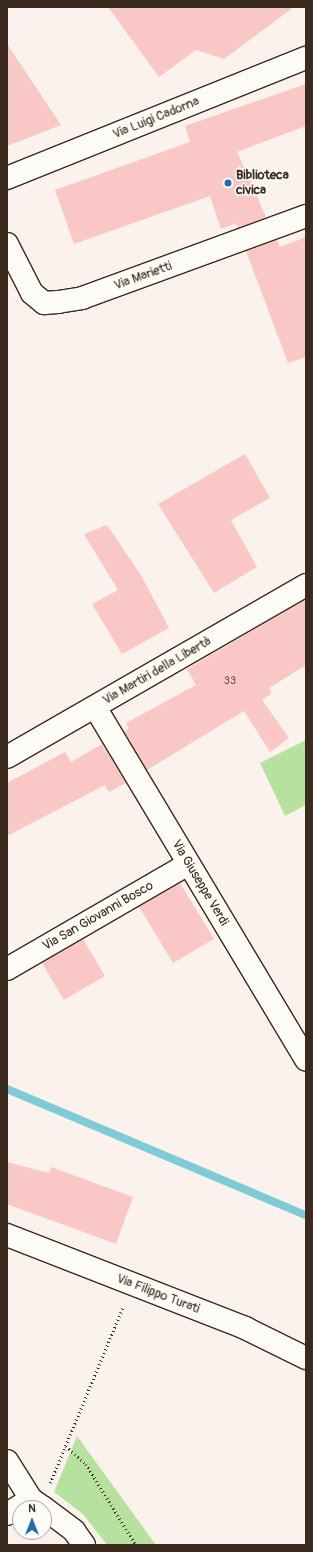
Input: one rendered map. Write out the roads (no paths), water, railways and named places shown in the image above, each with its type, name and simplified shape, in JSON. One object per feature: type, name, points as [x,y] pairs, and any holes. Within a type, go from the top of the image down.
[{"type":"street","name":"Via Luigi Cadorna","points":[[7,178],[306,58]]},
{"type":"street","name":"Via Marietti","points":[[7,244],[32,293],[44,303],[58,302],[82,298],[306,216]]},
{"type":"street","name":"Via Martiri della Libertà","points":[[7,757],[306,585]]},
{"type":"street","name":"Via Giuseppe Verdi","points":[[95,707],[306,1060]]},
{"type":"street","name":"Via San Giovanni Bosco","points":[[7,969],[188,864]]},
{"type":"street","name":"Via Filippo Turati","points":[[7,1235],[245,1328],[306,1358]]},
{"type":"street","points":[[7,1461],[36,1500]]},
{"type":"street","points":[[52,1514],[74,1531],[84,1545]]},
{"type":"waterway","points":[[7,1089],[306,1215]]},
{"type":"place","name":"Biblioteca civica","points":[[228,183]]}]
